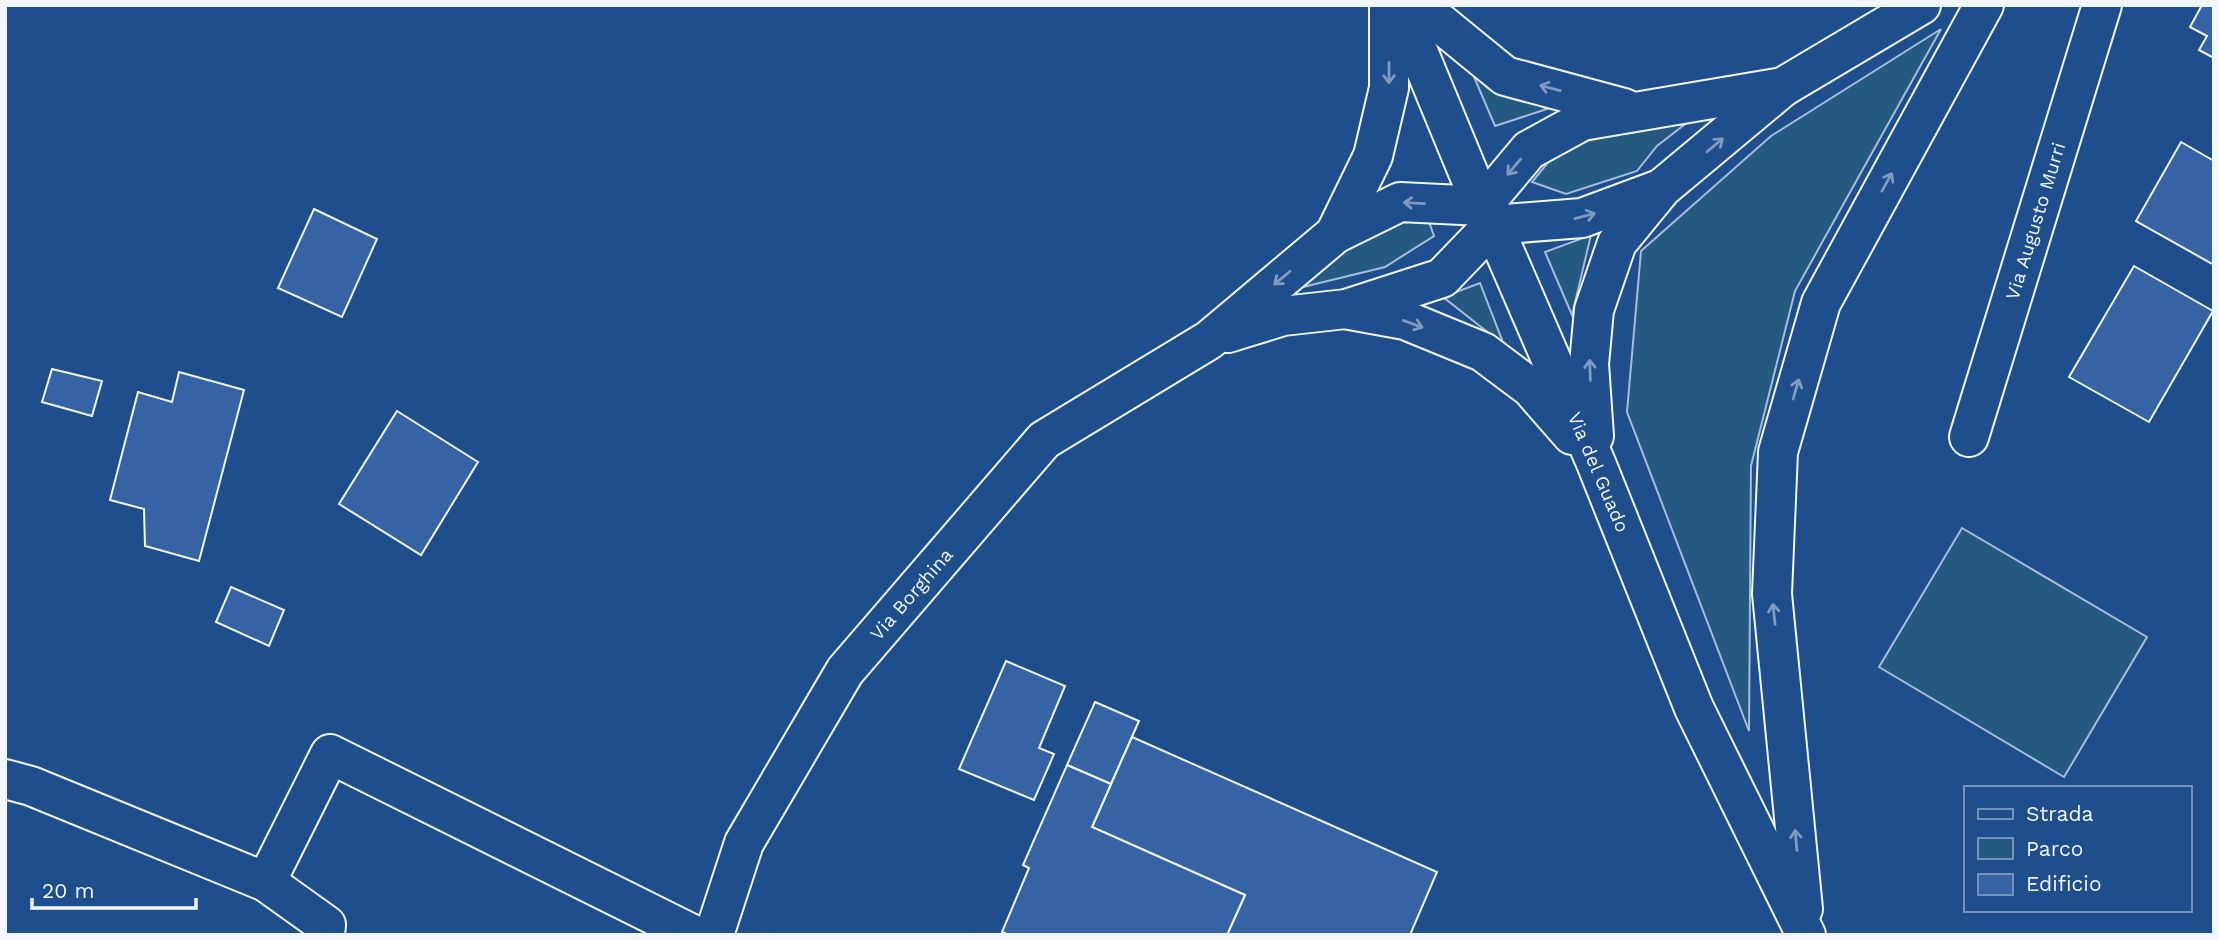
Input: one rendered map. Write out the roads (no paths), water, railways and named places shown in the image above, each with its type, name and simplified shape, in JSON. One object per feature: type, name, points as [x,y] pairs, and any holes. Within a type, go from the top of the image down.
[{"type":"street","name":"Via Borghina","points":[[1335,234],[1373,156],[1389,88],[1390,5]]},
{"type":"street","name":"Via del Guado","points":[[1399,5],[1487,215],[1596,463],[1694,708],[1806,934]]},
{"type":"street","points":[[1418,5],[1505,76],[1640,112]]},
{"type":"street","points":[[1596,463],[1590,364],[1594,310],[1617,243],[1662,188],[1783,87],[1921,5]]},
{"type":"street","points":[[1806,934],[1772,594],[1777,452],[1821,303],[1984,5]]},
{"type":"street","name":"Via Augusto Murri","points":[[1969,437],[2102,5]]},
{"type":"street","points":[[1487,215],[1529,150],[1582,121],[1783,87]]},
{"type":"street","points":[[1487,215],[1582,218],[1662,188]]},
{"type":"street","name":"Via Borghina","points":[[714,935],[744,843],[845,671],[1044,440],[1209,340],[1335,234],[1400,202],[1487,215],[1442,278],[1346,310],[1283,316],[1209,340]]},
{"type":"street","points":[[1346,310],[1405,320],[1483,352],[1531,388],[1596,463]]},
{"type":"street","points":[[266,882],[330,754],[694,935]]},
{"type":"street","points":[[5,779],[32,786],[266,882],[326,925],[326,935]]}]
